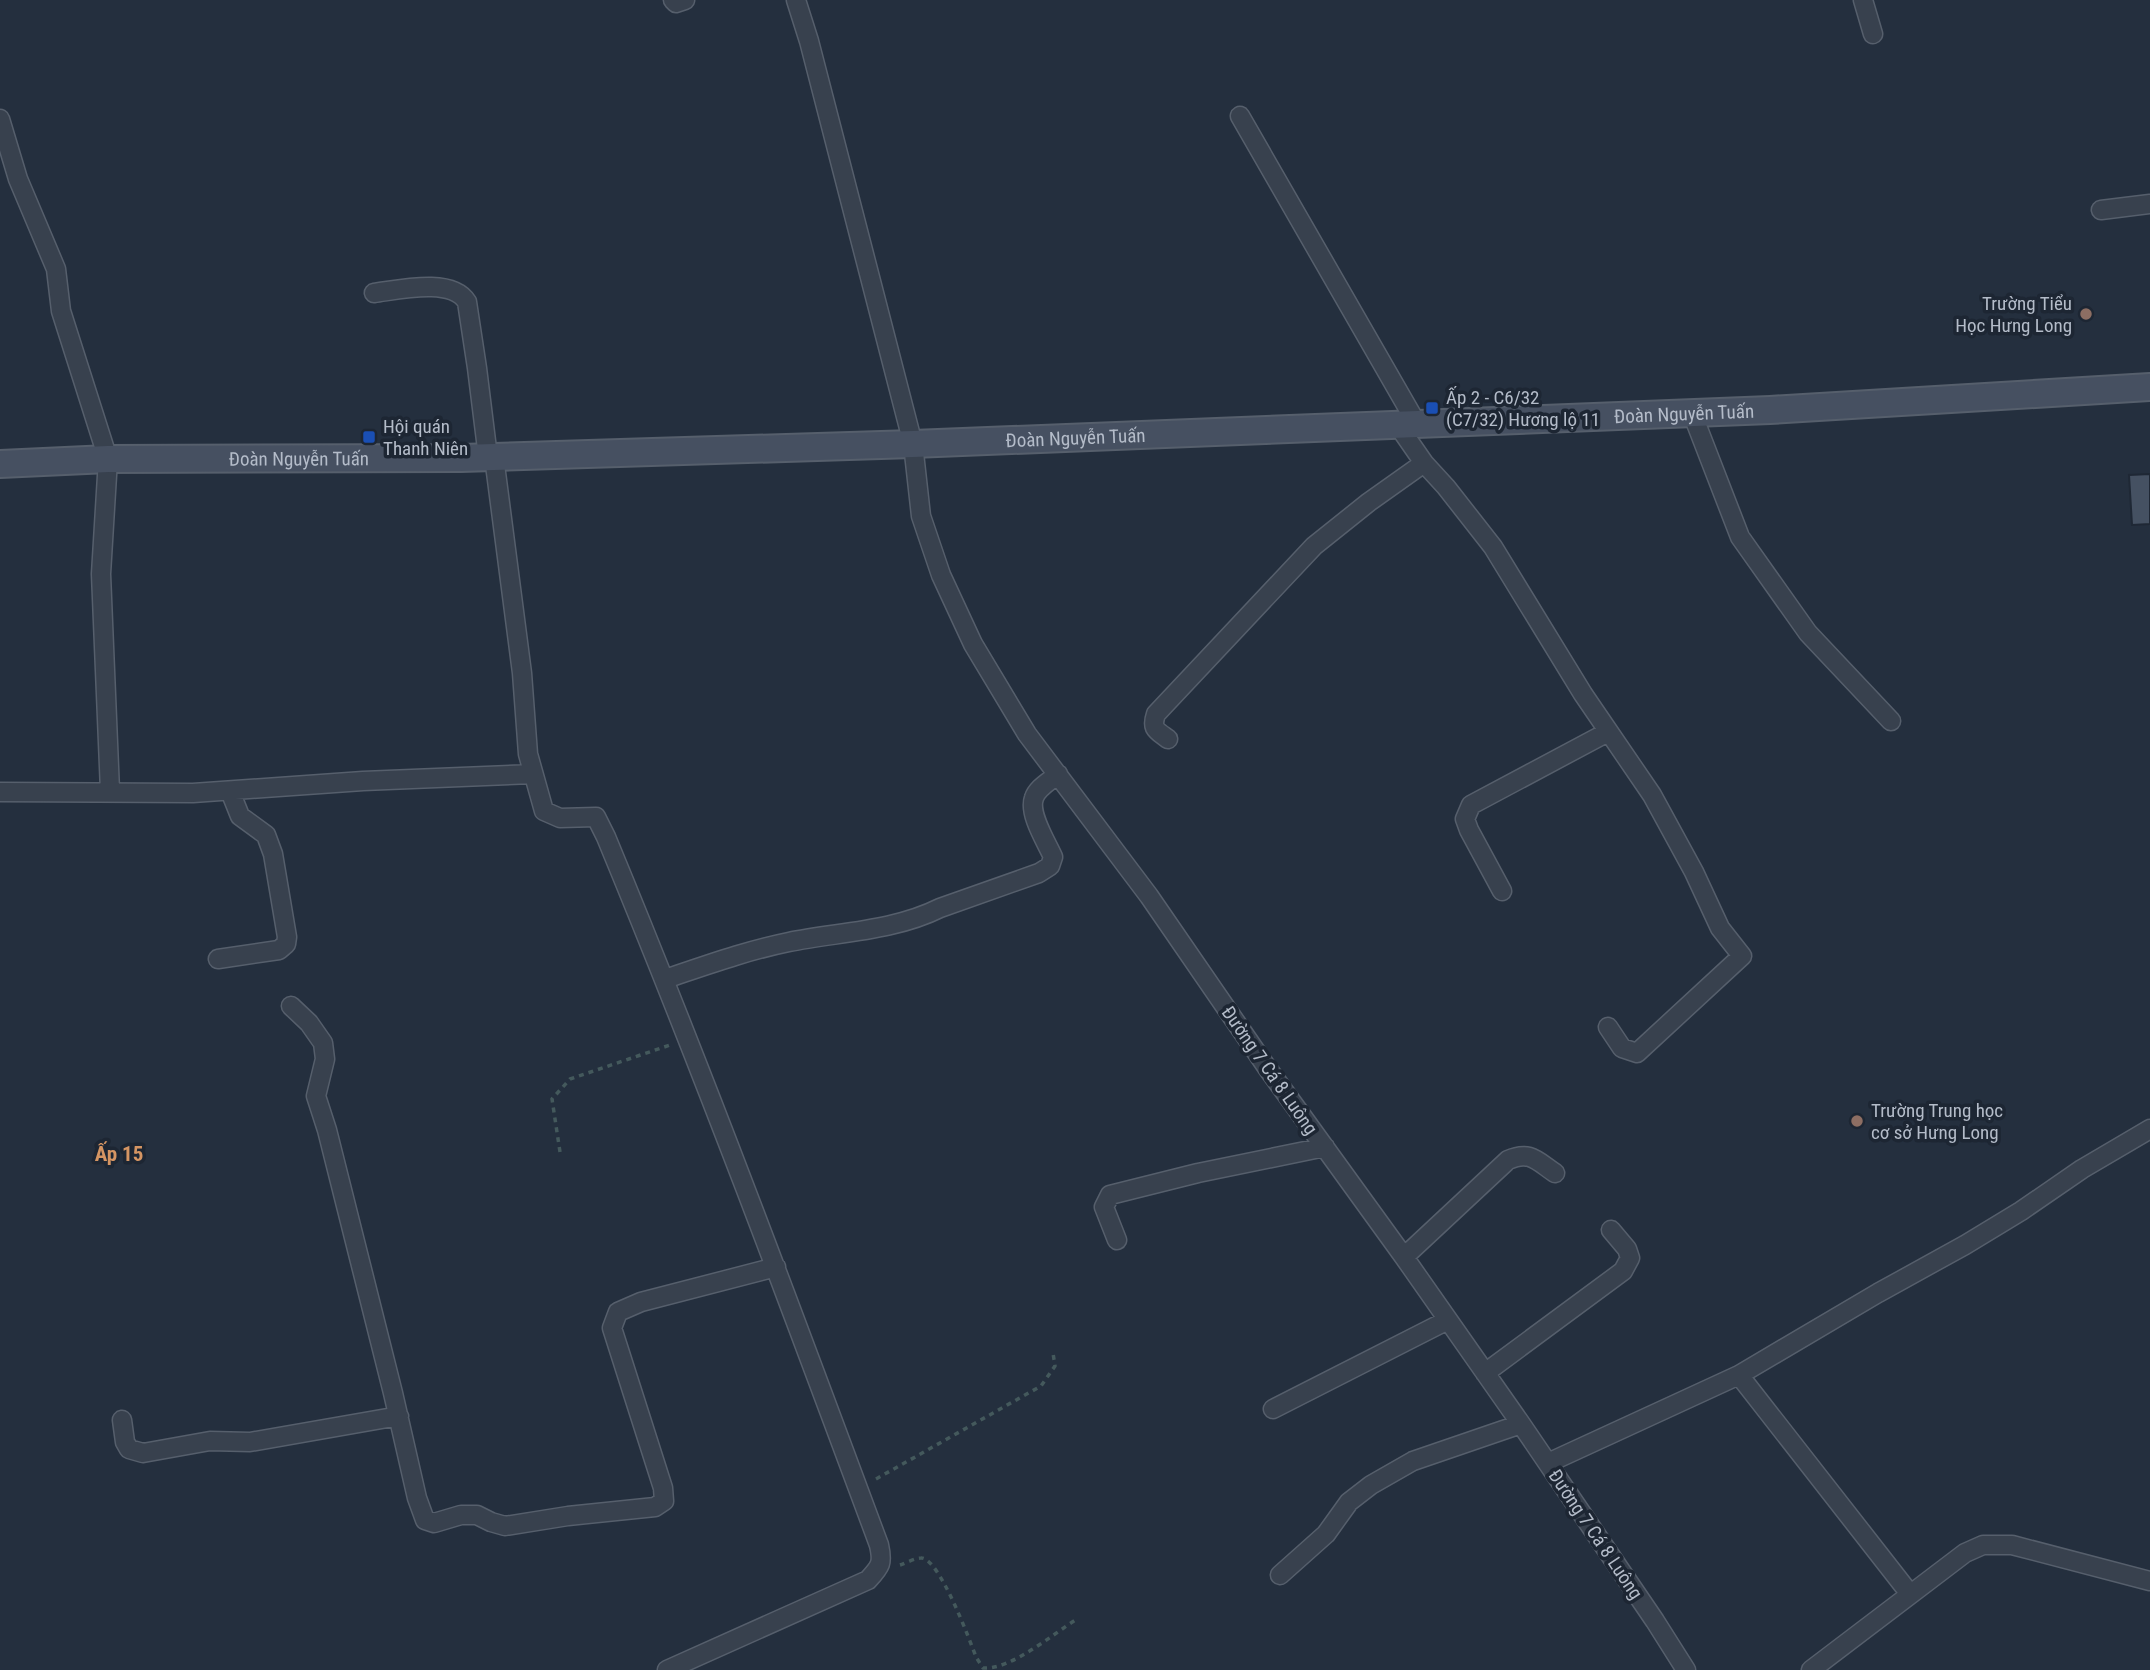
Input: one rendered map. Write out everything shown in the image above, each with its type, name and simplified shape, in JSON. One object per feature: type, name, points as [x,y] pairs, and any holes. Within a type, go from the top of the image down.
[{"type":"main road","name":"Đoàn Nguyễn Tuấn","points":[[0,464],[108,458],[491,457],[913,444],[1692,413],[2150,387]]},
{"type":"street","points":[[673,0],[676,3],[685,0]]},
{"type":"street","name":"Đường 7 Cá 8 Luông","points":[[796,0],[809,41],[913,444],[921,516],[941,575],[973,644],[1027,734],[1149,896],[1268,1069],[1404,1257],[1548,1463],[1686,1670]]},
{"type":"street","points":[[1863,0],[1873,34]]},
{"type":"street","points":[[1241,116],[1407,424],[1424,463],[1493,547],[1608,732],[1652,795],[1694,872],[1720,928],[1742,956],[1637,1053],[1622,1048],[1608,1027]]},
{"type":"street","points":[[0,119],[18,179],[55,269],[61,310],[108,458],[101,574],[110,792]]},
{"type":"street","points":[[2101,210],[2150,204]]},
{"type":"street","points":[[374,293],[429,287],[456,290],[467,302],[522,673],[528,754],[544,811],[560,818],[596,817],[606,837],[688,1038],[880,1545],[882,1557],[869,1580],[667,1670]]},
{"type":"street","points":[[1692,413],[1740,537],[1808,632],[1891,721]]},
{"type":"street","points":[[1168,739],[1154,728],[1156,714],[1314,546],[1368,502],[1424,463]]},
{"type":"street","points":[[1502,891],[1469,830],[1465,818],[1471,805],[1608,732]]},
{"type":"street","points":[[0,792],[137,794],[230,791],[363,781],[533,774]]},
{"type":"street","points":[[665,979],[714,961],[926,915],[1039,873],[1049,866],[1053,857],[1035,817],[1034,798],[1041,788],[1058,774]]},
{"type":"street","points":[[218,959],[279,950],[286,944],[287,937],[266,835],[240,816],[230,791]]},
{"type":"street","points":[[291,1006],[309,1023],[323,1043],[325,1059],[316,1096],[329,1139],[417,1498],[425,1520],[434,1523],[461,1515],[477,1516],[505,1526],[656,1507],[664,1501],[663,1488],[612,1328],[618,1312],[641,1302],[776,1267]]},
{"type":"street","points":[[1548,1463],[1739,1374],[2021,1212],[2082,1169],[2150,1129]]},
{"type":"street","points":[[1116,1240],[1104,1207],[1110,1195],[1198,1173],[1325,1147]]},
{"type":"street","points":[[1404,1257],[1508,1160],[1519,1155],[1531,1157],[1555,1173]]},
{"type":"street","points":[[1485,1373],[1623,1271],[1630,1258],[1627,1249],[1611,1230]]},
{"type":"street","points":[[1273,1409],[1448,1320]]},
{"type":"street","points":[[1739,1374],[1910,1594]]},
{"type":"street","points":[[122,1420],[125,1442],[129,1449],[143,1453],[210,1441],[250,1442],[398,1416]]},
{"type":"street","points":[[1280,1575],[1326,1534],[1349,1502],[1371,1485],[1413,1461],[1521,1424]]},
{"type":"street","points":[[1811,1670],[1965,1553],[1983,1545],[2012,1545],[2150,1581]]},
{"type":"path","points":[[560,1152],[552,1099],[570,1079],[688,1038]]},
{"type":"path","points":[[859,1489],[1041,1386],[1055,1366],[1052,1353]]},
{"type":"path","points":[[877,1570],[921,1558],[928,1560],[941,1576],[983,1668],[993,1670],[1014,1662],[1077,1619]]},
{"type":"building","points":[[2150,474],[2150,524],[2132,525],[2129,475]]},
{"type":"place","name":"Trường Tiểu Học Hưng Long","points":[[2086,314]]},
{"type":"place","name":"Ấp 2 - C6/32 (C7/32) Hương lộ 11","points":[[1432,408]]},
{"type":"place","name":"Hội quán Thanh Niên","points":[[369,437]]},
{"type":"place","name":"Trường Trung học cơ sở Hưng Long","points":[[1857,1121]]},
{"type":"district","name":"Ấp 15","points":[[119,1154]]}]
